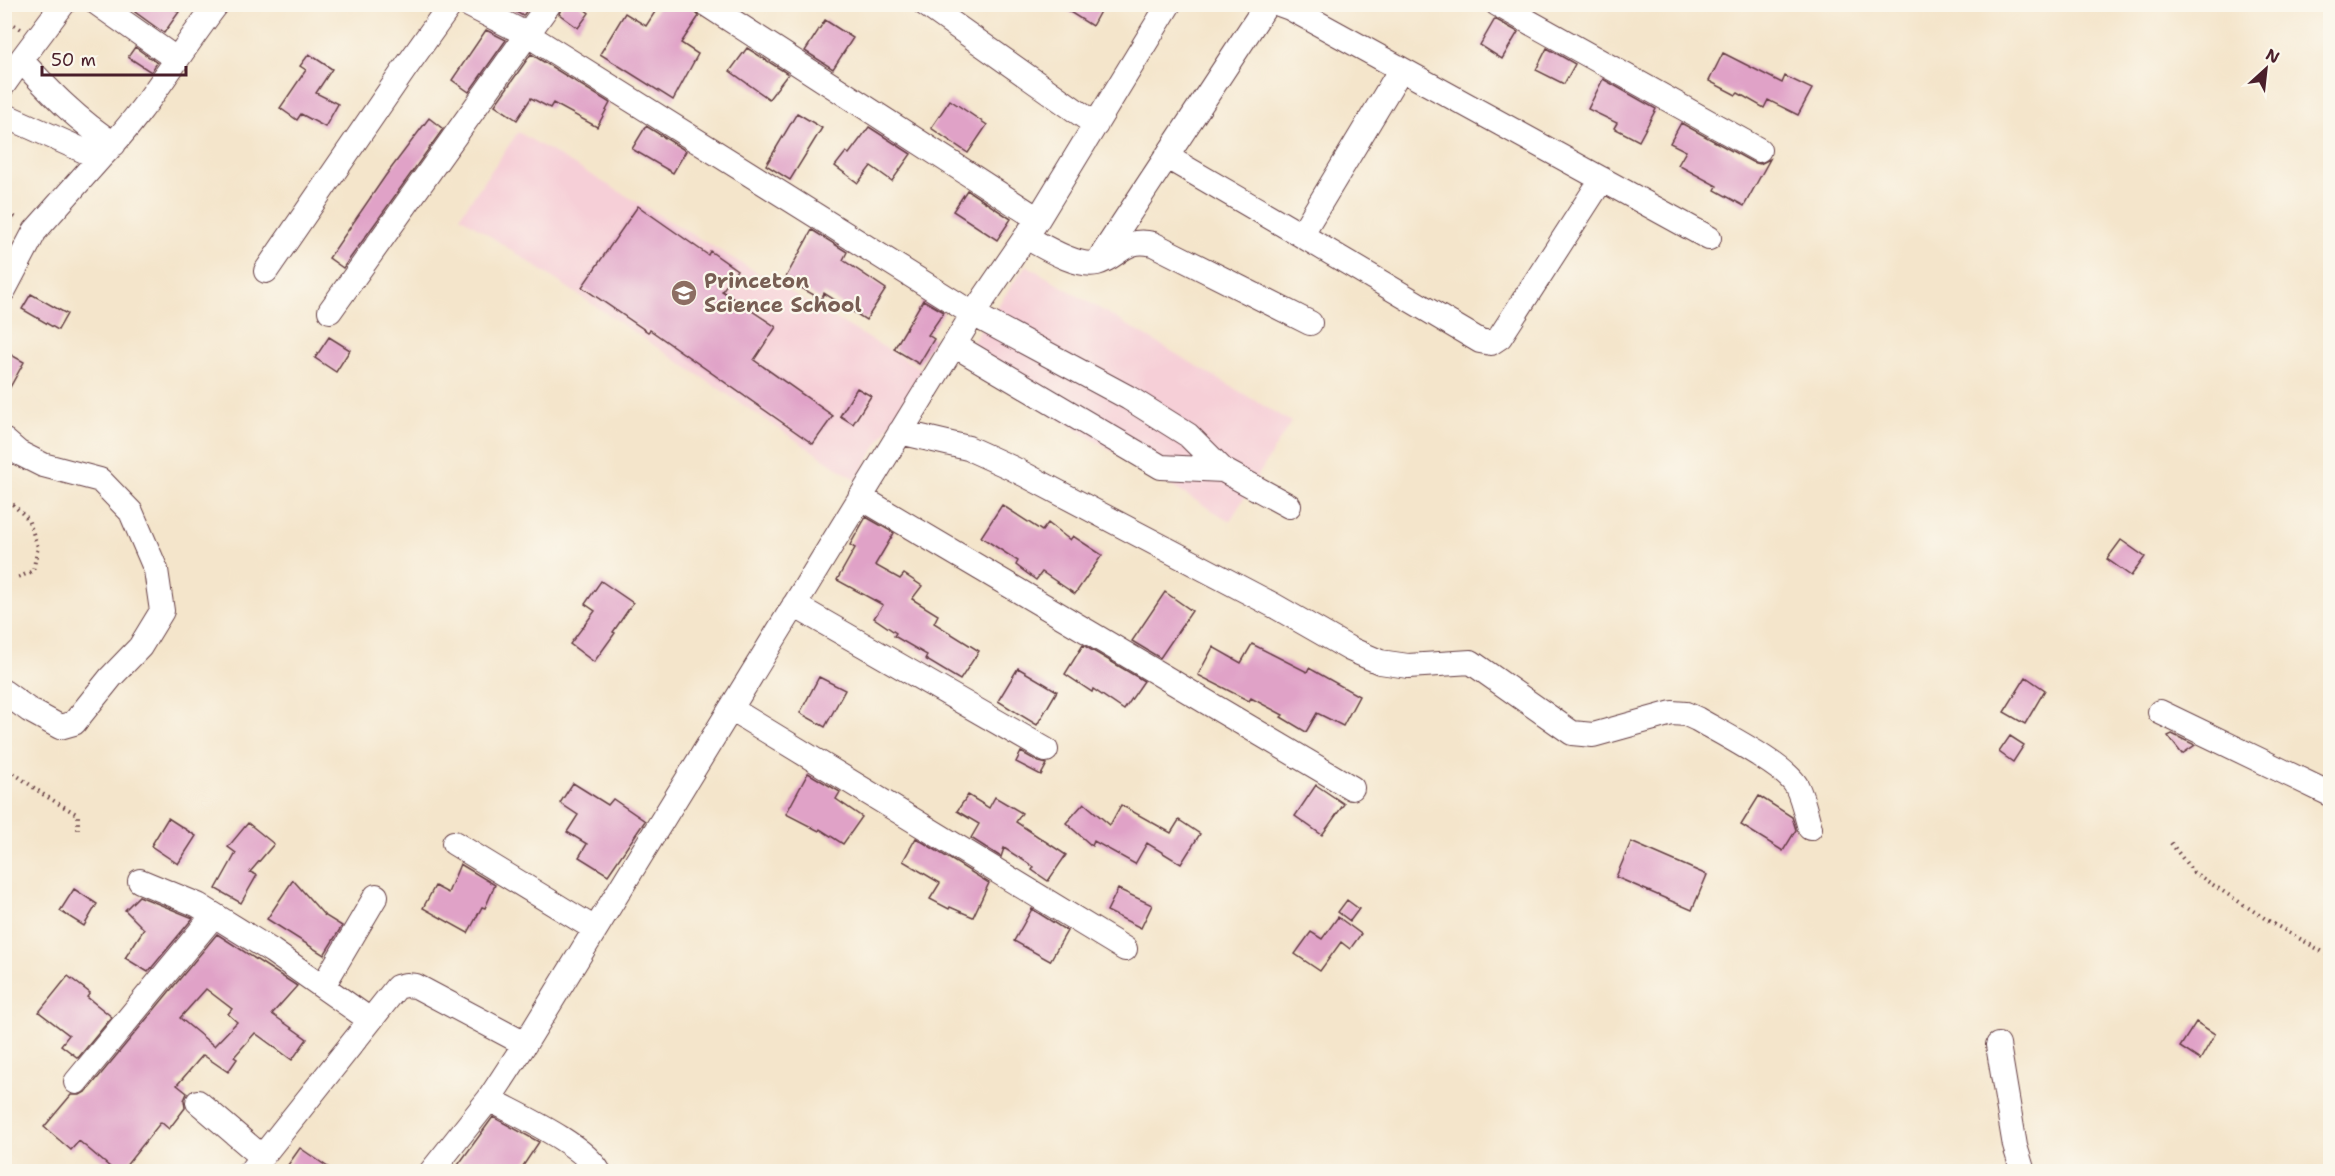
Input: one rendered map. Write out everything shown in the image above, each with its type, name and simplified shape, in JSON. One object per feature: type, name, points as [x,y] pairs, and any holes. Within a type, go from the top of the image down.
[{"type":"street","points":[[4,84],[63,4]]},
{"type":"street","points":[[98,4],[176,59]]},
{"type":"street","points":[[5,290],[35,231],[107,151],[152,96],[217,4]]},
{"type":"street","points":[[266,271],[451,4]]},
{"type":"street","points":[[467,4],[528,35],[973,314],[1129,398],[1188,435],[1223,470],[1289,506]]},
{"type":"street","points":[[330,311],[549,4]]},
{"type":"street","points":[[706,4],[1032,228],[1078,263],[1097,263],[1128,245],[1142,241],[1153,244],[1310,323]]},
{"type":"street","points":[[925,4],[1096,125]]},
{"type":"street","points":[[1097,263],[1267,4]]},
{"type":"street","points":[[1279,4],[1709,238]]},
{"type":"street","points":[[1497,4],[1759,150]]},
{"type":"street","points":[[431,1172],[489,1099],[525,1044],[973,314],[1032,228],[1096,125],[1162,7]]},
{"type":"street","points":[[21,60],[59,100],[91,129],[107,151]]},
{"type":"street","points":[[1301,235],[1401,69]]},
{"type":"street","points":[[4,115],[107,151]]},
{"type":"street","points":[[1167,157],[1480,340],[1491,343],[1500,337],[1602,179]]},
{"type":"street","points":[[954,345],[1161,467],[1223,470]]},
{"type":"street","points":[[900,432],[968,448],[1012,468],[1273,605],[1350,649],[1380,662],[1408,666],[1471,662],[1572,733],[1593,735],[1672,713],[1697,718],[1791,779],[1798,788],[1810,828]]},
{"type":"street","points":[[4,441],[18,453],[43,465],[100,480],[131,512],[156,570],[162,610],[140,647],[111,677],[74,723],[60,727],[29,710],[4,692]]},
{"type":"street","points":[[860,497],[1352,788]]},
{"type":"street","points":[[794,605],[1046,750]]},
{"type":"street","points":[[730,709],[1125,949]]},
{"type":"street","points":[[2160,712],[2331,794]]},
{"type":"street","points":[[454,843],[595,929]]},
{"type":"street","points":[[140,881],[198,905],[272,951],[370,1020]]},
{"type":"street","points":[[323,987],[376,896]]},
{"type":"street","points":[[76,1082],[214,915]]},
{"type":"street","points":[[198,1102],[255,1164],[397,987],[406,985],[416,986],[525,1044]]},
{"type":"street","points":[[1998,1045],[2014,1146],[2023,1172]]},
{"type":"street","points":[[489,1099],[577,1147],[586,1154],[599,1172]]},
{"type":"path","points":[[4,496],[28,519],[38,548],[33,571],[17,578]]},
{"type":"path","points":[[4,766],[44,795],[78,815],[78,830]]},
{"type":"path","points":[[2171,843],[2193,872],[2272,923],[2331,956]]},
{"type":"path","points":[[2326,1172],[2331,1162]]},
{"type":"shaded area","name":"Princeton Science School","points":[[518,132],[923,370],[856,480],[460,216]]},
{"type":"shaded area","points":[[1026,265],[1291,422],[1230,521],[960,360]]},
{"type":"building","points":[[140,4],[167,4],[179,12],[164,33],[135,12]]},
{"type":"building","points":[[502,4],[531,4],[523,16]]},
{"type":"building","points":[[563,4],[578,4],[589,13],[578,28],[559,14]]},
{"type":"building","points":[[660,4],[692,4],[699,16],[681,43],[698,54],[673,100],[600,54],[625,13],[646,26]]},
{"type":"building","points":[[1057,4],[1104,4],[1092,26]]},
{"type":"building","points":[[1495,19],[1518,32],[1502,59],[1480,45]]},
{"type":"building","points":[[825,20],[853,38],[833,69],[805,51]]},
{"type":"building","points":[[486,30],[506,40],[469,92],[452,80]]},
{"type":"building","points":[[135,47],[157,63],[151,72],[128,57]]},
{"type":"building","points":[[747,48],[788,74],[769,99],[730,71]]},
{"type":"building","points":[[1547,48],[1575,64],[1564,84],[1536,70]]},
{"type":"building","points":[[1723,53],[1782,83],[1785,76],[1812,89],[1798,115],[1768,100],[1764,108],[1738,93],[1736,95],[1709,81]]},
{"type":"building","points":[[309,54],[332,69],[316,93],[338,104],[325,127],[301,114],[297,120],[280,108],[306,70],[300,66]]},
{"type":"building","points":[[531,54],[610,103],[597,127],[553,103],[550,108],[531,98],[517,120],[495,105]]},
{"type":"building","points":[[1603,79],[1656,109],[1639,141],[1614,128],[1617,123],[1588,109]]},
{"type":"building","points":[[950,100],[987,125],[968,153],[931,128]]},
{"type":"building","points":[[797,113],[822,128],[790,180],[766,165]]},
{"type":"building","points":[[429,118],[443,129],[343,268],[329,258],[386,175]]},
{"type":"building","points":[[1681,123],[1752,162],[1760,164],[1770,159],[1744,206],[1715,190],[1717,186],[1678,165],[1686,151],[1670,143]]},
{"type":"building","points":[[646,126],[686,151],[673,173],[632,149]]},
{"type":"building","points":[[869,127],[911,154],[892,181],[871,166],[858,183],[835,166],[846,152],[849,154]]},
{"type":"building","points":[[967,190],[1011,219],[997,240],[953,211]]},
{"type":"building","points":[[638,206],[708,255],[710,251],[737,270],[722,291],[776,327],[754,360],[833,416],[813,444],[650,330],[648,332],[582,287]]},
{"type":"building","points":[[812,230],[847,252],[843,260],[886,289],[866,320],[824,293],[821,299],[785,279]]},
{"type":"building","points":[[31,294],[67,314],[58,330],[22,309]]},
{"type":"building","points":[[923,300],[944,312],[928,335],[934,339],[919,364],[894,349]]},
{"type":"building","points":[[329,337],[350,350],[336,372],[315,358]]},
{"type":"building","points":[[4,351],[24,362],[4,398]]},
{"type":"building","points":[[857,388],[871,396],[853,424],[840,416]]},
{"type":"building","points":[[1002,505],[1042,531],[1048,523],[1070,540],[1073,536],[1102,555],[1075,594],[1042,572],[1036,580],[1016,565],[1018,561],[981,537]]},
{"type":"building","points":[[866,517],[894,533],[875,565],[900,579],[904,574],[922,586],[912,599],[938,615],[934,623],[979,651],[960,680],[925,659],[927,655],[894,636],[896,633],[874,618],[883,605],[837,580],[855,548],[850,545]]},
{"type":"building","points":[[2121,540],[2145,557],[2131,576],[2107,559]]},
{"type":"building","points":[[601,581],[633,603],[594,662],[570,644],[595,611],[585,604]]},
{"type":"building","points":[[1165,592],[1192,611],[1160,658],[1132,641]]},
{"type":"building","points":[[1252,644],[1307,672],[1309,668],[1359,696],[1343,726],[1317,713],[1306,732],[1281,717],[1283,715],[1251,698],[1249,701],[1198,675],[1213,647],[1241,663]]},
{"type":"building","points":[[1083,645],[1144,681],[1124,710],[1065,674]]},
{"type":"building","points":[[1018,668],[1057,691],[1037,725],[998,701]]},
{"type":"building","points":[[819,677],[845,690],[825,727],[800,713]]},
{"type":"building","points":[[2026,677],[2045,690],[2025,724],[2004,712]]},
{"type":"building","points":[[2172,734],[2195,745],[2182,754],[2168,736]]},
{"type":"building","points":[[2010,736],[2024,745],[2013,762],[1999,752]]},
{"type":"building","points":[[1021,752],[1047,764],[1041,775],[1016,762]]},
{"type":"building","points":[[808,773],[840,792],[836,799],[862,817],[843,844],[820,829],[819,831],[786,814]]},
{"type":"building","points":[[573,783],[608,805],[613,799],[645,821],[608,875],[579,857],[587,844],[567,832],[578,815],[560,803]]},
{"type":"building","points":[[1316,785],[1344,804],[1322,835],[1295,816]]},
{"type":"building","points":[[968,795],[989,808],[995,797],[1022,813],[1016,822],[1066,855],[1048,881],[1032,870],[1034,867],[1004,848],[1001,857],[971,838],[979,824],[957,811]]},
{"type":"building","points":[[1759,796],[1792,817],[1796,830],[1783,851],[1741,825]]},
{"type":"building","points":[[1084,803],[1110,825],[1121,805],[1171,833],[1179,820],[1200,834],[1181,864],[1147,843],[1135,864],[1094,841],[1092,846],[1066,823]]},
{"type":"building","points":[[168,818],[196,836],[178,864],[151,846]]},
{"type":"building","points":[[248,823],[274,844],[250,872],[257,875],[241,903],[216,889],[236,853],[228,847]]},
{"type":"building","points":[[916,838],[989,883],[973,917],[950,907],[949,909],[930,899],[940,883],[903,861]]},
{"type":"building","points":[[1631,842],[1707,875],[1692,910],[1616,877]]},
{"type":"building","points":[[460,864],[495,885],[485,908],[482,907],[468,933],[423,908],[435,886],[448,893]]},
{"type":"building","points":[[293,880],[324,915],[342,926],[324,955],[267,919]]},
{"type":"building","points":[[74,889],[97,904],[84,926],[60,911]]},
{"type":"building","points":[[1118,889],[1152,905],[1141,928],[1107,911]]},
{"type":"building","points":[[139,896],[193,918],[148,972],[125,958],[144,929],[125,910]]},
{"type":"building","points":[[1347,900],[1359,909],[1350,921],[1338,912]]},
{"type":"building","points":[[1032,909],[1067,931],[1050,961],[1014,941]]},
{"type":"building","points":[[1338,917],[1361,934],[1350,949],[1341,942],[1320,971],[1295,954],[1311,932],[1322,939]]},
{"type":"building","points":[[217,934],[297,986],[272,1014],[307,1039],[292,1060],[255,1033],[234,1057],[237,1059],[228,1072],[203,1055],[177,1085],[187,1093],[184,1100],[185,1108],[169,1129],[161,1122],[121,1172],[116,1172],[79,1141],[71,1150],[44,1127],[71,1095],[80,1095],[87,1091]],"holes":[[[206,989],[232,1009],[228,1014],[237,1022],[214,1046],[180,1018]]]},
{"type":"building","points":[[68,976],[90,993],[87,997],[112,1017],[78,1058],[61,1045],[69,1035],[39,1012]]},
{"type":"building","points":[[2196,1022],[2215,1034],[2200,1060],[2180,1047]]},
{"type":"building","points":[[493,1117],[539,1142],[519,1172],[453,1172]]},
{"type":"building","points":[[300,1148],[335,1172],[283,1172]]},
{"type":"place","name":"Princeton Science School","points":[[684,293]]}]
